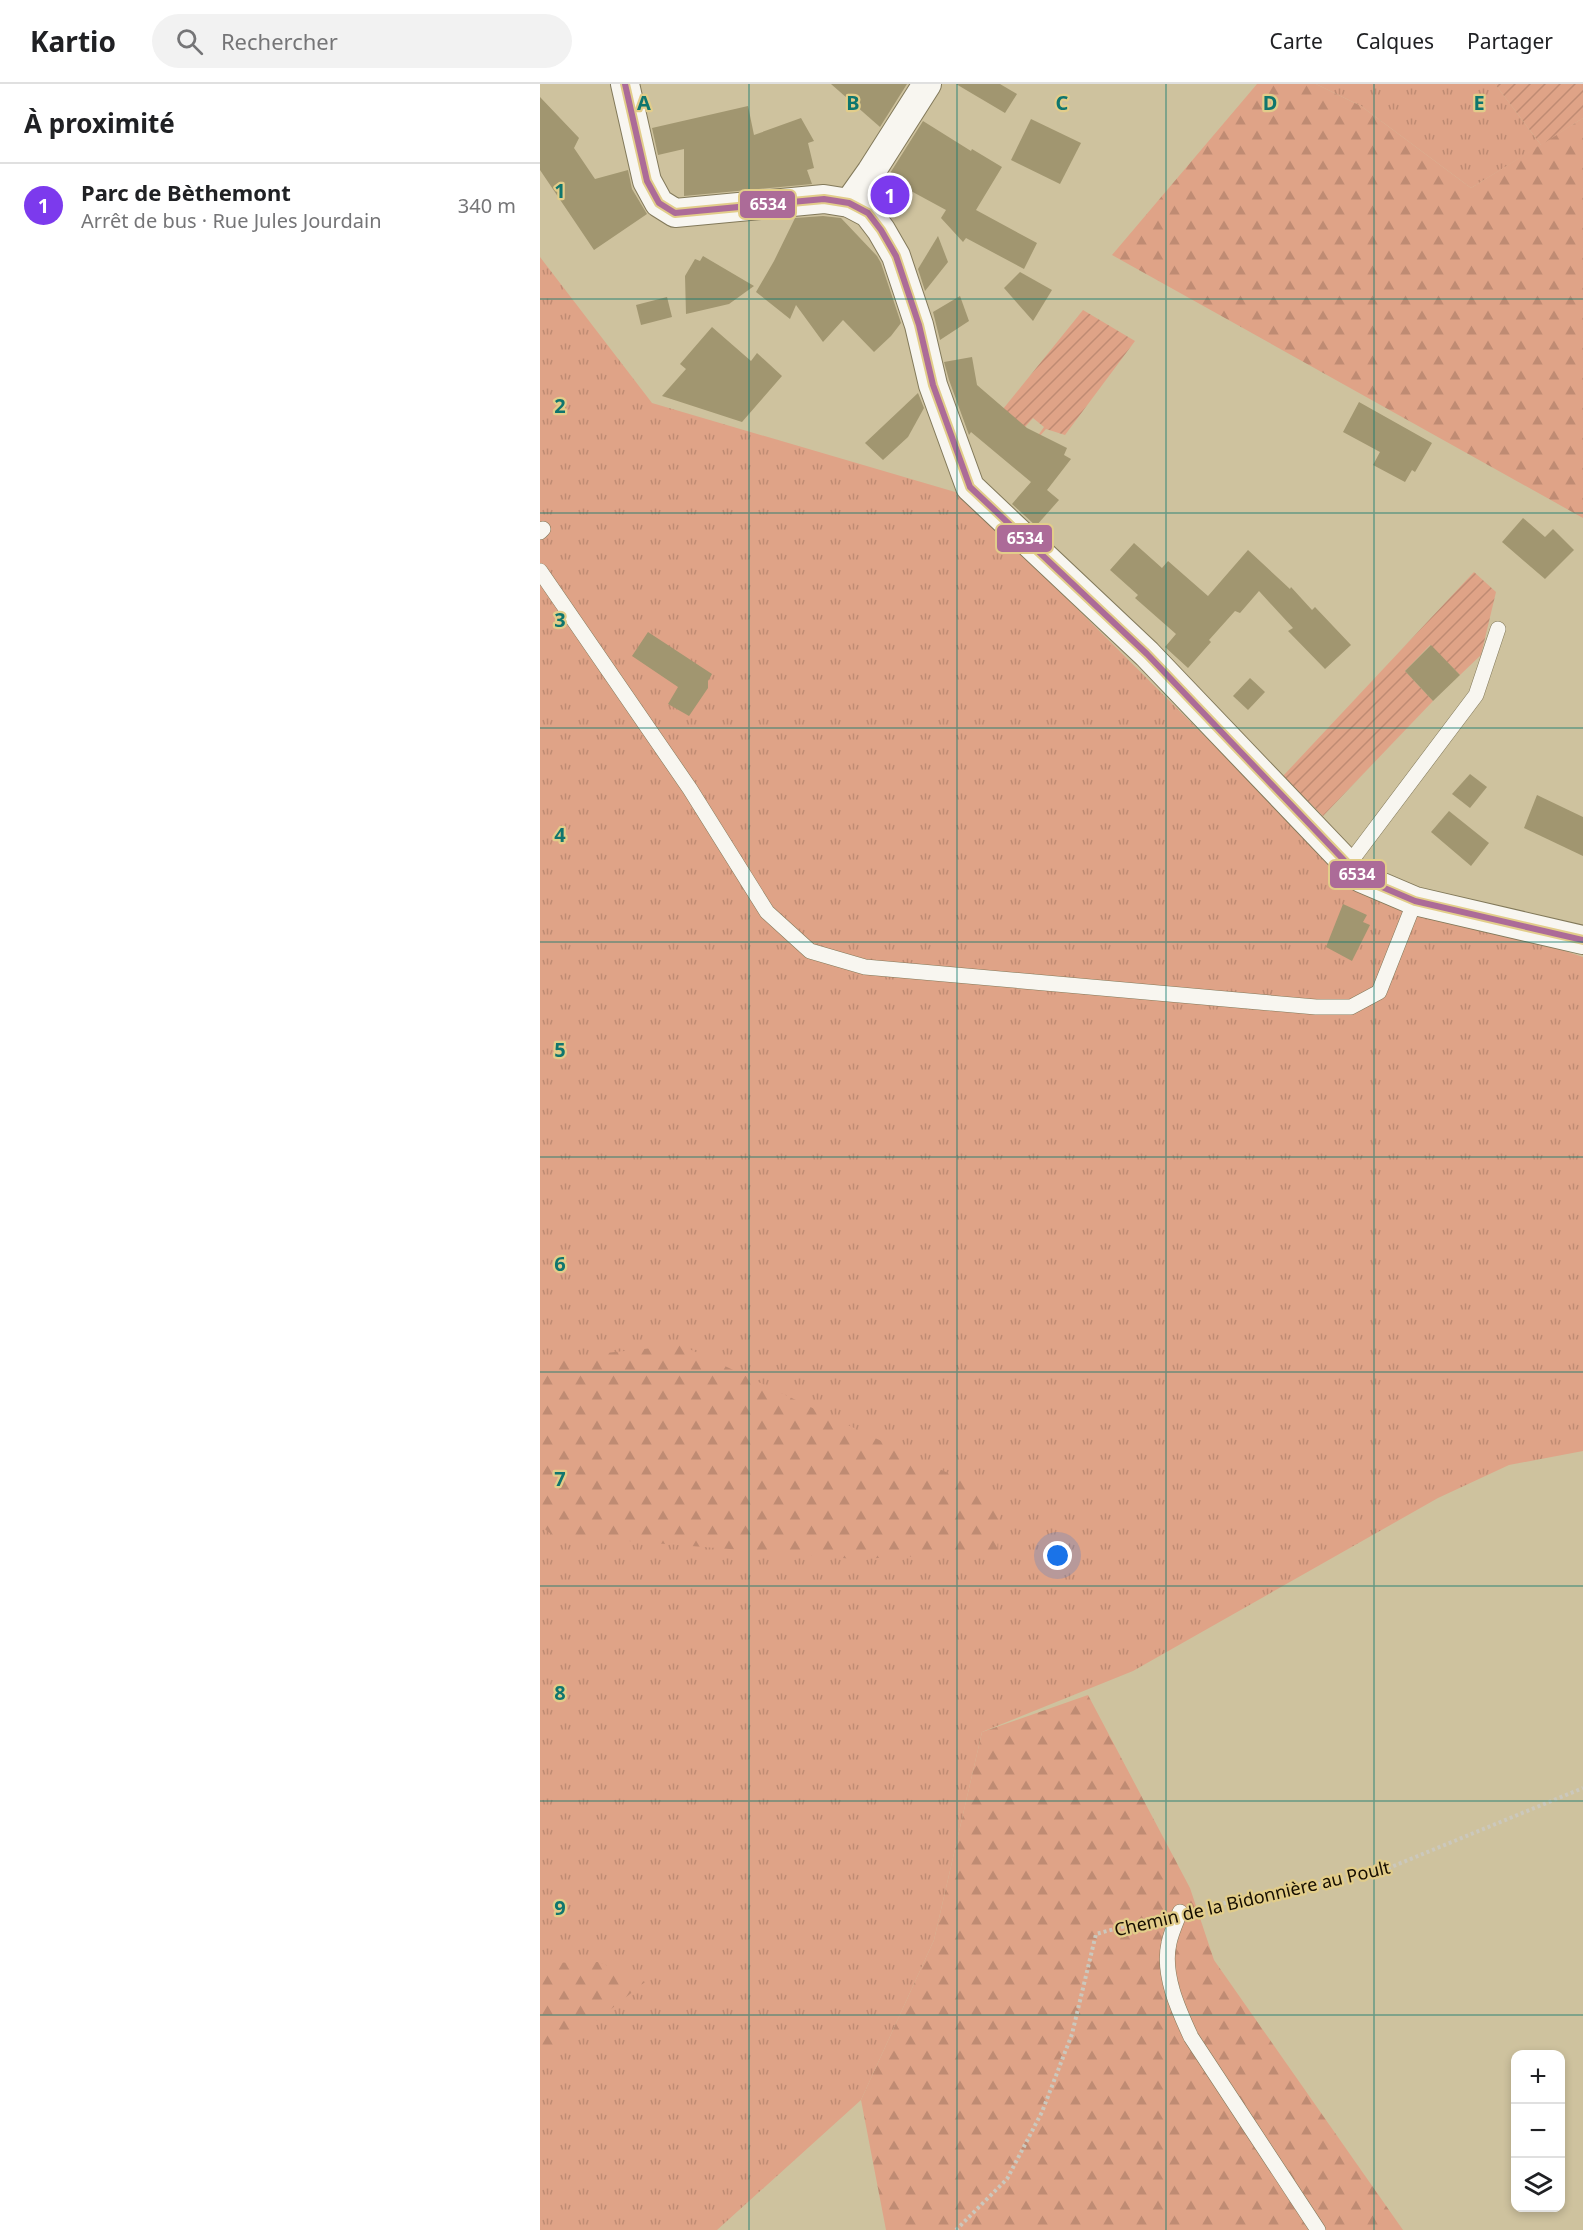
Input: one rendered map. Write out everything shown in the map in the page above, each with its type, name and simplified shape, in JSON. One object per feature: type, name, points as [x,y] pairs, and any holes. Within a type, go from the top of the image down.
[{"type":"street","points":[[626,84],[647,181],[659,202],[675,213],[824,199],[849,202],[868,213],[896,256],[919,325],[933,385],[970,487],[1147,654],[1361,878],[1415,901],[1583,940]]},
{"type":"street","points":[[849,202],[871,172],[927,84]]},
{"type":"lane","points":[[540,571],[690,789],[767,912],[810,951],[865,967],[1316,1006],[1351,1007],[1379,992],[1415,901]]},
{"type":"lane","points":[[1348,865],[1476,694],[1498,629]]},
{"type":"lane","points":[[1180,1912],[1168,1944],[1167,1964],[1176,2006],[1191,2037],[1318,2230]]},
{"type":"path","name":"Chemin de la Bidonnière au Poult","points":[[956,2230],[1007,2179],[1042,2112],[1072,2034],[1096,1934],[1180,1912],[1379,1872],[1583,1788]]},
{"type":"green space","points":[[1257,84],[1316,84],[1361,106],[1471,188],[1583,118],[1583,518],[1112,255]]},
{"type":"green space","points":[[1316,84],[1495,84],[1541,145],[1471,188],[1361,106]]},
{"type":"green space","points":[[1495,84],[1583,84],[1583,118],[1541,145]]},
{"type":"green space","points":[[540,257],[652,403],[962,494],[1347,878],[1583,957],[1583,1451],[1509,1465],[1438,1498],[1133,1671],[982,1732],[934,1940],[861,2100],[717,2230],[540,2230]]},
{"type":"green space","points":[[1083,310],[1135,341],[1065,435],[1046,429],[1038,438],[1044,427],[1033,418],[1025,427],[1003,409]]},
{"type":"green space","points":[[1474,572],[1496,592],[1481,655],[1460,675],[1430,645],[1405,671],[1433,701],[1323,816],[1283,776]]},
{"type":"green space","points":[[681,1345],[1000,1498],[997,1553],[855,1559],[552,1535],[540,1525],[540,1360]]},
{"type":"green space","points":[[1088,1695],[1190,1888],[1214,1960],[1403,2230],[886,2230],[861,2100],[934,1940],[982,1732]]},
{"type":"green space","points":[[599,1962],[645,1982],[540,2066],[540,1963]]},
{"type":"building","points":[[831,84],[907,84],[880,127]]},
{"type":"building","points":[[956,84],[1000,84],[1017,94],[1005,113]]},
{"type":"building","points":[[540,97],[579,138],[574,148],[595,179],[628,170],[632,189],[647,214],[594,250],[540,170]]},
{"type":"building","points":[[748,106],[754,135],[801,118],[814,141],[808,143],[814,168],[807,170],[812,184],[684,196],[684,149],[658,155],[652,128]]},
{"type":"building","points":[[1031,119],[1081,143],[1060,184],[1011,160]]},
{"type":"building","points":[[923,121],[1002,167],[976,210],[1037,243],[1024,269],[966,238],[963,242],[941,218],[946,210],[887,178]]},
{"type":"building","points":[[823,216],[841,218],[881,263],[901,323],[874,352],[843,320],[823,342],[796,305],[790,319],[756,292],[795,218]]},
{"type":"building","points":[[938,236],[948,262],[925,291],[918,269]]},
{"type":"building","points":[[703,256],[754,286],[729,304],[686,314],[685,276],[695,259],[700,261]]},
{"type":"building","points":[[1020,272],[1052,290],[1033,321],[1004,288]]},
{"type":"building","points":[[960,296],[969,321],[940,340],[933,312]]},
{"type":"building","points":[[667,297],[672,317],[641,325],[636,305]]},
{"type":"building","points":[[712,327],[751,361],[757,353],[782,376],[742,422],[662,396],[686,369],[680,364]]},
{"type":"building","points":[[972,357],[977,385],[1027,428],[1067,448],[1064,455],[1071,459],[1047,490],[1059,500],[1036,526],[1012,504],[1031,482],[971,432],[969,435],[944,362]]},
{"type":"building","points":[[918,393],[924,408],[908,437],[883,460],[865,443]]},
{"type":"building","points":[[1359,402],[1432,443],[1415,472],[1412,470],[1405,482],[1373,465],[1380,452],[1343,432]]},
{"type":"building","points":[[1523,518],[1545,537],[1553,529],[1574,550],[1545,579],[1502,542]]},
{"type":"building","points":[[1134,543],[1162,568],[1168,561],[1208,596],[1248,550],[1290,589],[1291,587],[1312,610],[1315,607],[1351,645],[1325,669],[1288,631],[1293,628],[1259,591],[1240,613],[1235,611],[1188,668],[1165,647],[1176,634],[1135,598],[1138,595],[1110,570]]},
{"type":"building","points":[[648,632],[712,674],[708,681],[708,688],[689,716],[668,704],[678,687],[632,656]]},
{"type":"building","points":[[1431,645],[1460,675],[1433,701],[1405,671]]},
{"type":"building","points":[[1250,678],[1265,692],[1248,710],[1233,696]]},
{"type":"building","points":[[1470,774],[1487,787],[1470,808],[1452,794]]},
{"type":"building","points":[[1537,795],[1583,817],[1583,856],[1524,828]]},
{"type":"building","points":[[1449,811],[1489,843],[1471,866],[1431,832]]},
{"type":"building","points":[[1343,904],[1367,915],[1363,922],[1370,925],[1352,961],[1326,947]]},
{"type":"transit line","name":"6534","points":[[625,84],[647,181],[659,203],[675,213],[824,199],[849,203],[868,213],[896,256],[919,325],[933,385],[970,487],[1147,654],[1361,878],[1415,901],[1583,940]]},
{"type":"place","name":"Parc de Bèthemont","points":[[890,195]]}]
